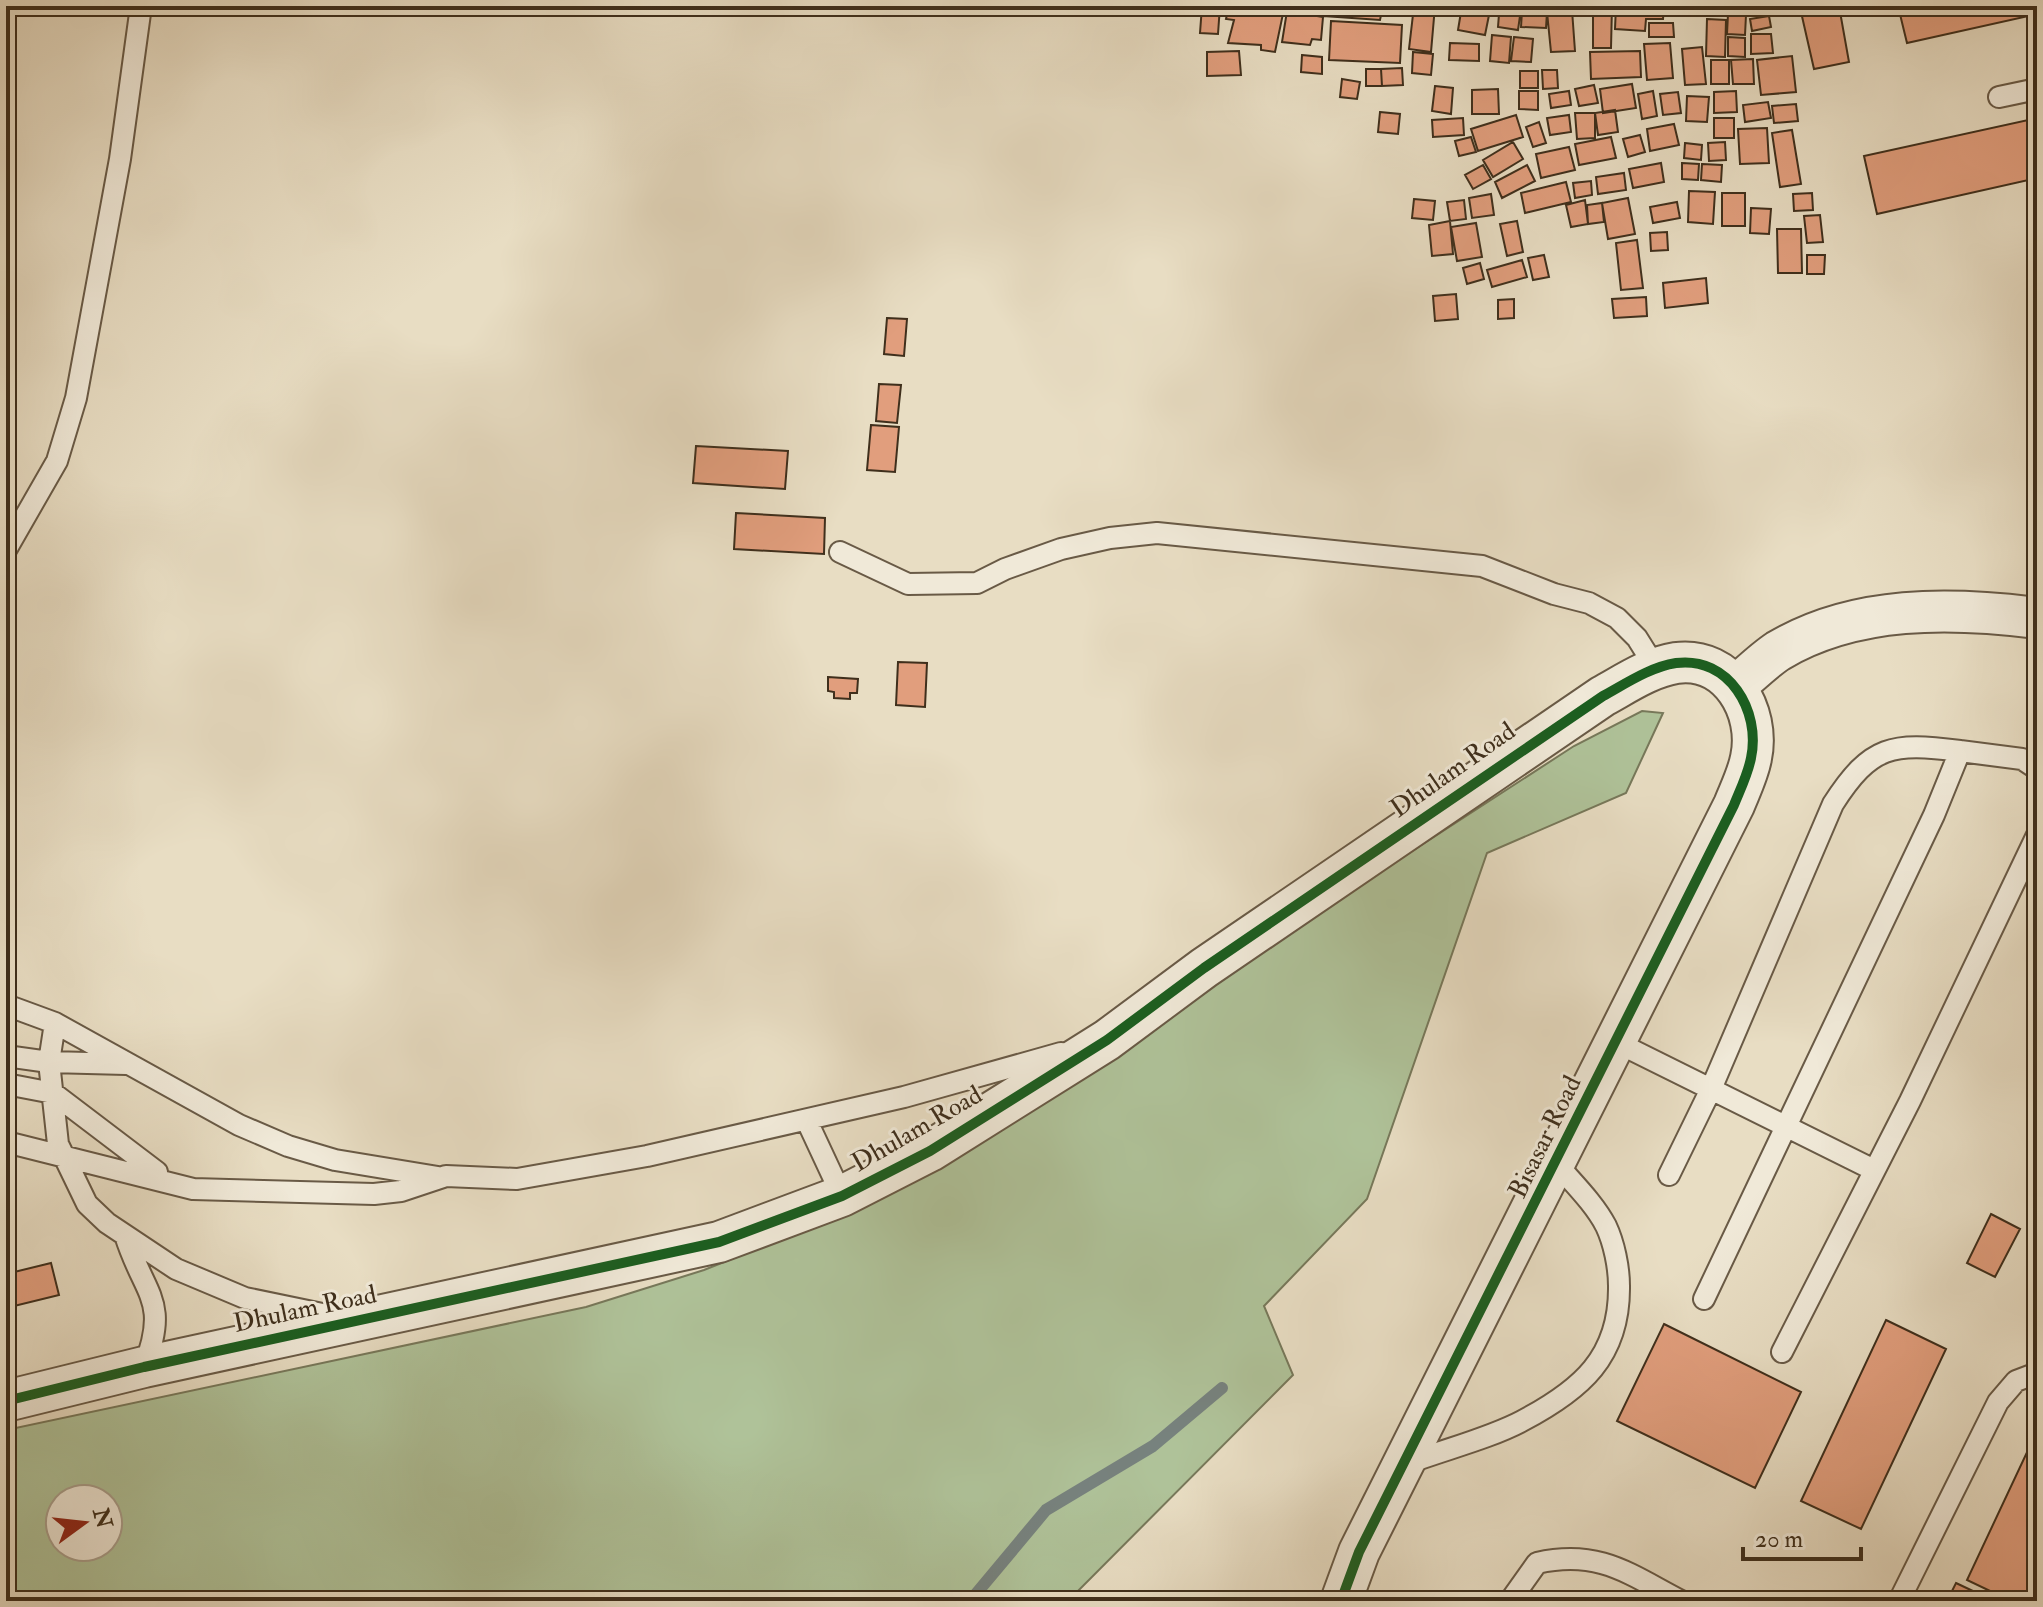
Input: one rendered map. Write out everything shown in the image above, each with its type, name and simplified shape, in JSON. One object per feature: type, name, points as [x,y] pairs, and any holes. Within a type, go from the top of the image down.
[{"type":"street","points":[[1735,687],[1778,651],[1839,625],[1876,616],[1919,611],[2037,618]]},
{"type":"street","name":"Dhulam Road","points":[[6,1401],[144,1367],[719,1242],[842,1196],[930,1151],[1107,1040],[1204,968],[1603,696],[1675,663],[1714,668],[1735,687]]},
{"type":"street","name":"Bisasar Road","points":[[1341,1601],[1359,1552],[1406,1464],[1734,805],[1751,758],[1752,727],[1735,687]]},
{"type":"lane","points":[[6,550],[57,461],[76,398],[120,159],[141,6]]},
{"type":"lane","points":[[1999,97],[2037,89]]},
{"type":"lane","points":[[840,552],[908,584],[977,583],[1005,569],[1061,549],[1110,538],[1157,533],[1482,566],[1554,594],[1589,603],[1617,618],[1637,638],[1657,670]]},
{"type":"lane","points":[[1669,1175],[1711,1089],[1833,804],[1855,770],[1876,754],[1900,748],[1960,751],[2022,759],[2037,769]]},
{"type":"lane","points":[[1704,1299],[1934,815],[1960,751]]},
{"type":"lane","points":[[1782,1352],[2037,835]]},
{"type":"lane","points":[[6,1005],[55,1023],[239,1125],[288,1146],[335,1160],[441,1178],[517,1179],[660,1153],[807,1121],[1107,1040]]},
{"type":"lane","points":[[55,1023],[49,1062],[61,1156],[87,1204],[125,1235],[176,1269],[245,1298],[324,1315],[364,1318]]},
{"type":"lane","points":[[1616,1042],[1874,1170]]},
{"type":"lane","points":[[6,1056],[49,1062],[132,1064]]},
{"type":"lane","points":[[6,1084],[53,1093],[147,1167],[193,1189]]},
{"type":"lane","points":[[807,1121],[842,1196]]},
{"type":"lane","points":[[6,1142],[193,1189],[374,1194],[401,1191],[441,1178]]},
{"type":"lane","points":[[1406,1464],[1519,1423],[1570,1391],[1591,1373],[1606,1351],[1617,1325],[1620,1308],[1614,1254],[1597,1211],[1556,1163]]},
{"type":"lane","points":[[125,1235],[135,1267],[155,1306],[158,1328],[144,1367]]},
{"type":"lane","points":[[1899,1601],[1998,1402],[2016,1381],[2037,1373]]},
{"type":"lane","points":[[1510,1601],[1537,1563],[1568,1556],[1608,1563],[1681,1601]]},
{"type":"green space","points":[[1642,711],[1663,713],[1626,793],[1487,853],[1367,1199],[1264,1306],[1293,1375],[1068,1601],[6,1601],[6,1430],[586,1307],[704,1270],[865,1206],[1574,746]]},
{"type":"building","points":[[1202,6],[1220,6],[1218,34],[1200,33]]},
{"type":"building","points":[[1229,6],[1284,9],[1275,52],[1261,50],[1261,45],[1228,43],[1234,20],[1226,19]]},
{"type":"building","points":[[1325,6],[1383,6],[1380,20],[1324,16]]},
{"type":"building","points":[[1414,6],[1435,6],[1431,52],[1409,49]]},
{"type":"building","points":[[1462,6],[1490,10],[1485,35],[1458,30]]},
{"type":"building","points":[[1593,6],[1612,6],[1611,48],[1593,48]]},
{"type":"building","points":[[1616,6],[1664,6],[1663,19],[1646,19],[1645,31],[1615,29]]},
{"type":"building","points":[[1718,6],[1761,6],[1761,12],[1718,11]]},
{"type":"building","points":[[1796,6],[1839,6],[1849,62],[1814,69],[1801,12],[1797,14]]},
{"type":"building","points":[[1898,6],[2037,6],[2037,14],[1907,43]]},
{"type":"building","points":[[1572,10],[1575,51],[1551,52],[1547,12]]},
{"type":"building","points":[[1287,11],[1323,17],[1321,40],[1312,39],[1310,45],[1282,42]]},
{"type":"building","points":[[1522,11],[1547,12],[1546,28],[1521,27]]},
{"type":"building","points":[[1499,14],[1520,16],[1518,30],[1498,27]]},
{"type":"building","points":[[1728,14],[1746,15],[1745,35],[1727,34]]},
{"type":"building","points":[[1769,16],[1771,27],[1752,31],[1750,19]]},
{"type":"building","points":[[1707,19],[1726,20],[1725,57],[1706,56]]},
{"type":"building","points":[[1331,21],[1402,25],[1400,63],[1329,60]]},
{"type":"building","points":[[1649,23],[1673,23],[1674,37],[1649,37]]},
{"type":"building","points":[[1751,34],[1771,34],[1773,53],[1751,54]]},
{"type":"building","points":[[1492,35],[1511,37],[1509,63],[1490,61]]},
{"type":"building","points":[[1514,37],[1533,39],[1531,62],[1511,61]]},
{"type":"building","points":[[1728,37],[1745,38],[1745,57],[1728,56]]},
{"type":"building","points":[[1450,43],[1479,44],[1479,61],[1449,60]]},
{"type":"building","points":[[1670,43],[1673,78],[1647,80],[1644,44]]},
{"type":"building","points":[[1702,47],[1706,84],[1685,85],[1682,49]]},
{"type":"building","points":[[1239,51],[1241,75],[1207,76],[1207,52]]},
{"type":"building","points":[[1640,51],[1641,77],[1591,79],[1590,52]]},
{"type":"building","points":[[1413,52],[1433,54],[1431,75],[1412,73]]},
{"type":"building","points":[[1302,55],[1322,57],[1322,74],[1301,72]]},
{"type":"building","points":[[1792,56],[1796,92],[1761,95],[1757,60]]},
{"type":"building","points":[[1753,59],[1754,84],[1733,84],[1731,60]]},
{"type":"building","points":[[1711,60],[1729,60],[1729,84],[1711,84]]},
{"type":"building","points":[[1402,68],[1403,85],[1382,86],[1381,69]]},
{"type":"building","points":[[1366,69],[1381,69],[1382,86],[1366,86]]},
{"type":"building","points":[[1542,70],[1557,70],[1558,88],[1543,89]]},
{"type":"building","points":[[1520,71],[1538,71],[1538,88],[1520,88]]},
{"type":"building","points":[[1342,79],[1360,82],[1357,99],[1340,97]]},
{"type":"building","points":[[1632,84],[1636,108],[1603,113],[1600,89]]},
{"type":"building","points":[[1594,85],[1598,103],[1579,106],[1575,89]]},
{"type":"building","points":[[1435,86],[1453,88],[1451,114],[1432,111]]},
{"type":"building","points":[[1498,89],[1499,114],[1472,114],[1472,90]]},
{"type":"building","points":[[1519,91],[1538,91],[1538,110],[1519,109]]},
{"type":"building","points":[[1569,91],[1571,105],[1551,108],[1549,94]]},
{"type":"building","points":[[1653,91],[1657,116],[1642,119],[1638,94]]},
{"type":"building","points":[[1736,91],[1737,112],[1714,113],[1714,92]]},
{"type":"building","points":[[1678,92],[1681,113],[1663,115],[1660,94]]},
{"type":"building","points":[[1687,96],[1709,97],[1707,122],[1686,121]]},
{"type":"building","points":[[1768,102],[1771,118],[1745,122],[1743,105]]},
{"type":"building","points":[[1796,104],[1798,121],[1774,123],[1772,106]]},
{"type":"building","points":[[1615,110],[1618,132],[1598,135],[1595,113]]},
{"type":"building","points":[[1380,112],[1400,114],[1398,134],[1378,132]]},
{"type":"building","points":[[1575,113],[1595,113],[1595,138],[1577,139]]},
{"type":"building","points":[[1516,115],[1523,137],[1478,151],[1471,129]]},
{"type":"building","points":[[1569,115],[1571,132],[1550,135],[1547,118]]},
{"type":"building","points":[[1463,118],[1464,135],[1433,137],[1432,120]]},
{"type":"building","points":[[1714,118],[1734,118],[1734,138],[1714,138]]},
{"type":"building","points":[[2037,118],[2037,178],[1877,214],[1864,156]]},
{"type":"building","points":[[1539,122],[1546,143],[1533,147],[1526,127]]},
{"type":"building","points":[[1674,124],[1679,145],[1650,151],[1647,129]]},
{"type":"building","points":[[1767,128],[1769,163],[1740,164],[1738,129]]},
{"type":"building","points":[[1792,130],[1801,184],[1780,187],[1772,133]]},
{"type":"building","points":[[1640,135],[1645,152],[1628,157],[1623,139]]},
{"type":"building","points":[[1471,137],[1476,152],[1459,156],[1455,141]]},
{"type":"building","points":[[1611,137],[1616,158],[1579,165],[1575,144]]},
{"type":"building","points":[[1513,142],[1523,159],[1493,177],[1483,160]]},
{"type":"building","points":[[1725,142],[1726,160],[1709,161],[1708,143]]},
{"type":"building","points":[[1685,143],[1702,145],[1701,160],[1684,158]]},
{"type":"building","points":[[1569,147],[1575,170],[1541,178],[1536,154]]},
{"type":"building","points":[[1661,163],[1664,182],[1633,188],[1629,169]]},
{"type":"building","points":[[1682,163],[1699,164],[1698,180],[1682,179]]},
{"type":"building","points":[[1702,164],[1722,165],[1721,182],[1701,180]]},
{"type":"building","points":[[1483,165],[1491,179],[1473,189],[1465,175]]},
{"type":"building","points":[[1527,165],[1535,181],[1502,198],[1495,182]]},
{"type":"building","points":[[1624,173],[1626,190],[1598,194],[1596,177]]},
{"type":"building","points":[[1591,181],[1592,195],[1575,198],[1573,183]]},
{"type":"building","points":[[1566,182],[1571,202],[1525,213],[1521,193]]},
{"type":"building","points":[[1689,191],[1715,192],[1713,224],[1688,222]]},
{"type":"building","points":[[1722,193],[1745,193],[1745,226],[1722,226]]},
{"type":"building","points":[[1812,193],[1813,210],[1794,211],[1793,194]]},
{"type":"building","points":[[1491,194],[1494,215],[1472,218],[1469,198]]},
{"type":"building","points":[[1628,198],[1635,234],[1608,239],[1602,203]]},
{"type":"building","points":[[1414,199],[1435,201],[1433,220],[1412,218]]},
{"type":"building","points":[[1464,200],[1466,219],[1450,221],[1447,202]]},
{"type":"building","points":[[1585,200],[1588,224],[1571,227],[1566,205]]},
{"type":"building","points":[[1677,202],[1680,218],[1653,223],[1650,207]]},
{"type":"building","points":[[1602,203],[1604,222],[1588,224],[1587,205]]},
{"type":"building","points":[[1751,208],[1771,209],[1769,234],[1750,233]]},
{"type":"building","points":[[1820,215],[1823,242],[1807,243],[1804,216]]},
{"type":"building","points":[[1450,221],[1453,254],[1432,256],[1429,225]]},
{"type":"building","points":[[1517,221],[1523,252],[1507,256],[1500,224]]},
{"type":"building","points":[[1476,223],[1482,257],[1457,261],[1451,227]]},
{"type":"building","points":[[1777,229],[1801,229],[1802,273],[1778,273]]},
{"type":"building","points":[[1667,232],[1668,250],[1651,251],[1650,233]]},
{"type":"building","points":[[1637,240],[1643,288],[1621,290],[1616,243]]},
{"type":"building","points":[[1544,255],[1549,277],[1533,280],[1528,258]]},
{"type":"building","points":[[1807,255],[1825,255],[1824,274],[1807,274]]},
{"type":"building","points":[[1522,260],[1527,277],[1492,287],[1487,270]]},
{"type":"building","points":[[1480,263],[1484,279],[1467,284],[1463,268]]},
{"type":"building","points":[[1706,278],[1708,303],[1665,308],[1663,283]]},
{"type":"building","points":[[1456,294],[1458,319],[1435,321],[1433,296]]},
{"type":"building","points":[[1646,297],[1647,316],[1614,318],[1612,299]]},
{"type":"building","points":[[1514,299],[1514,318],[1498,319],[1498,300]]},
{"type":"building","points":[[887,318],[907,319],[904,356],[884,354]]},
{"type":"building","points":[[879,384],[901,385],[897,423],[876,421]]},
{"type":"building","points":[[871,425],[899,427],[895,472],[867,470]]},
{"type":"building","points":[[696,446],[788,451],[785,489],[693,483]]},
{"type":"building","points":[[736,513],[825,518],[824,554],[734,549]]},
{"type":"building","points":[[898,662],[927,663],[925,707],[896,705]]},
{"type":"building","points":[[828,677],[858,679],[857,693],[850,693],[850,699],[834,698],[834,692],[828,691]]},
{"type":"building","points":[[1991,1214],[2020,1229],[1995,1277],[1967,1263]]},
{"type":"building","points":[[51,1263],[59,1295],[6,1308],[6,1274]]},
{"type":"building","points":[[1886,1320],[1946,1349],[1861,1529],[1801,1501]]},
{"type":"building","points":[[1664,1324],[1801,1392],[1755,1488],[1617,1421]]},
{"type":"building","points":[[2037,1431],[2037,1601],[2011,1601],[1967,1580]]},
{"type":"building","points":[[1956,1583],[1994,1601],[1947,1601]]},
{"type":"waterway","points":[[970,1601],[1046,1510],[1153,1446],[1222,1388]]},
{"type":"cycle path","points":[[6,1401],[144,1367],[719,1242],[842,1196],[930,1151],[1107,1040],[1204,968],[1603,696],[1638,676],[1666,665],[1695,663],[1711,668],[1737,690],[1751,722],[1751,758],[1744,782],[1359,1552],[1341,1601]]}]
